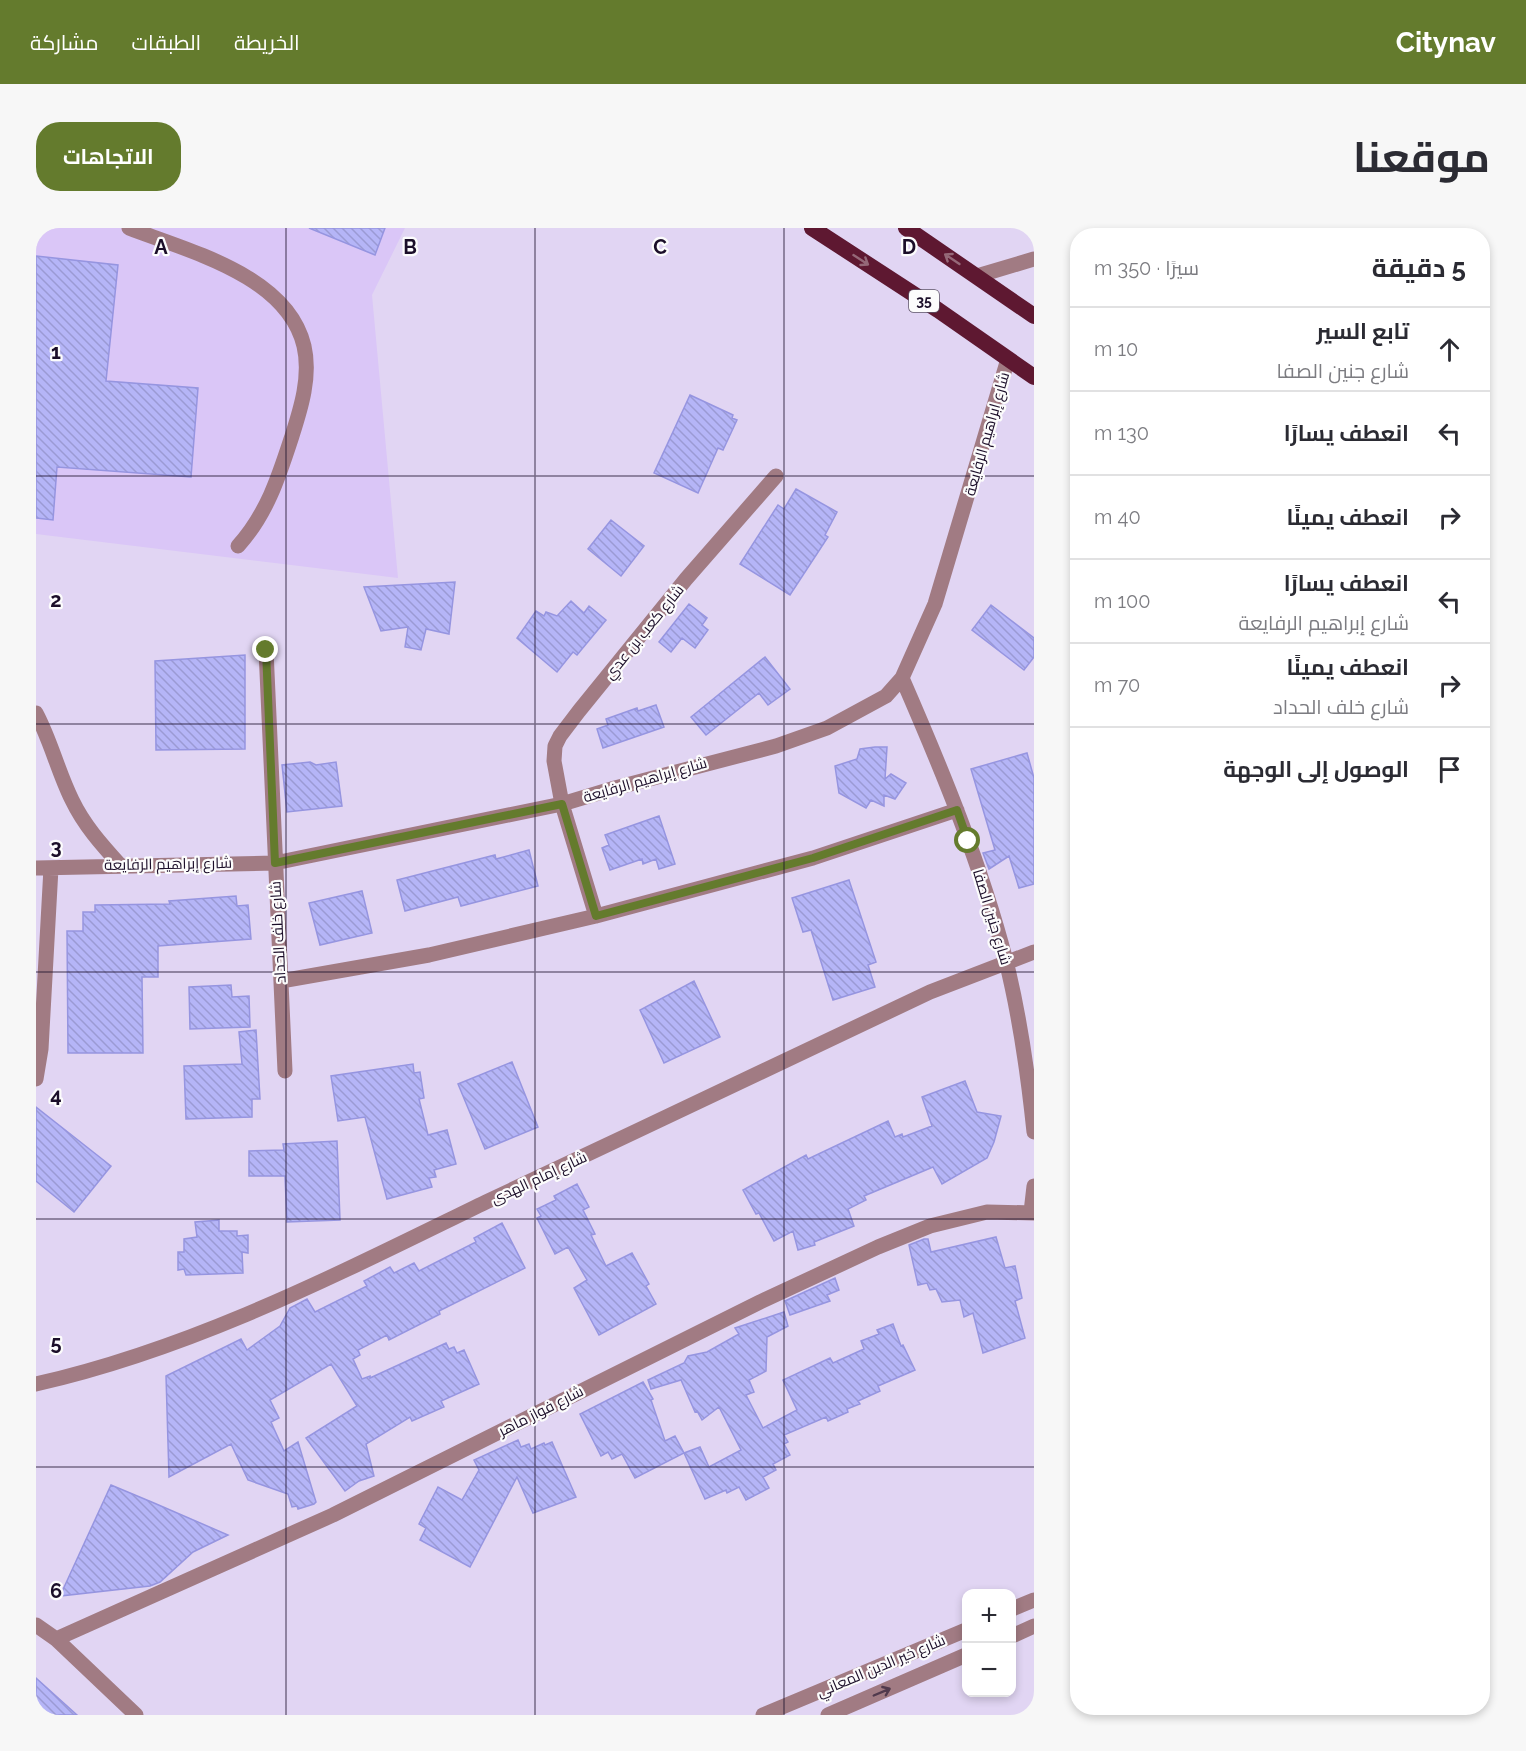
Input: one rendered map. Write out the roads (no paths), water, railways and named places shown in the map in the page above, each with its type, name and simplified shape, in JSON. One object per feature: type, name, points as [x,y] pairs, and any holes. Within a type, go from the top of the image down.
[{"type":"highway","name":"35","points":[[812,228],[938,310],[1034,377]]},
{"type":"highway","points":[[906,228],[1034,316]]},
{"type":"street","points":[[129,228],[241,273],[257,283],[283,308],[299,332],[304,348],[306,376],[300,411],[267,507],[237,546]]},
{"type":"street","points":[[977,276],[1034,259]]},
{"type":"street","name":"شارع إبراهيم الرفايعة","points":[[44,868],[275,863],[562,804],[776,746],[827,728],[862,711],[886,696],[902,678],[931,615],[945,577],[1008,359]]},
{"type":"street","name":"شارع كعب بن عدي","points":[[596,916],[562,804],[554,761],[555,746],[560,736],[686,579],[776,476]]},
{"type":"street","name":"شارع خلف الحداد","points":[[266,650],[285,1071]]},
{"type":"street","name":"شارع جنين الصفا","points":[[902,678],[957,810],[994,916],[1023,1045],[1034,1132]]},
{"type":"street","points":[[36,713],[46,732],[72,800],[91,833],[120,865]]},
{"type":"street","points":[[281,981],[429,955],[596,916],[813,858],[957,810]]},
{"type":"street","points":[[36,1079],[41,1049],[44,868]]},
{"type":"street","name":"شارع إمام الهدى","points":[[36,1384],[89,1372],[146,1353],[274,1304],[930,992],[1034,952]]},
{"type":"street","points":[[1033,1212],[1034,1186]]},
{"type":"street","name":"شارع فواز ماهر","points":[[56,1639],[333,1515],[760,1302],[878,1247],[930,1226],[987,1212],[1033,1212]]},
{"type":"street","points":[[1016,1608],[1034,1600]]},
{"type":"street","points":[[36,1625],[56,1639],[136,1715]]},
{"type":"street","points":[[1016,1634],[1034,1629]]},
{"type":"street","name":"شارع خير الدين المعاني","points":[[763,1715],[962,1632]]},
{"type":"street","name":"شارع خير الدين المعاني","points":[[834,1714],[962,1657]]}]
